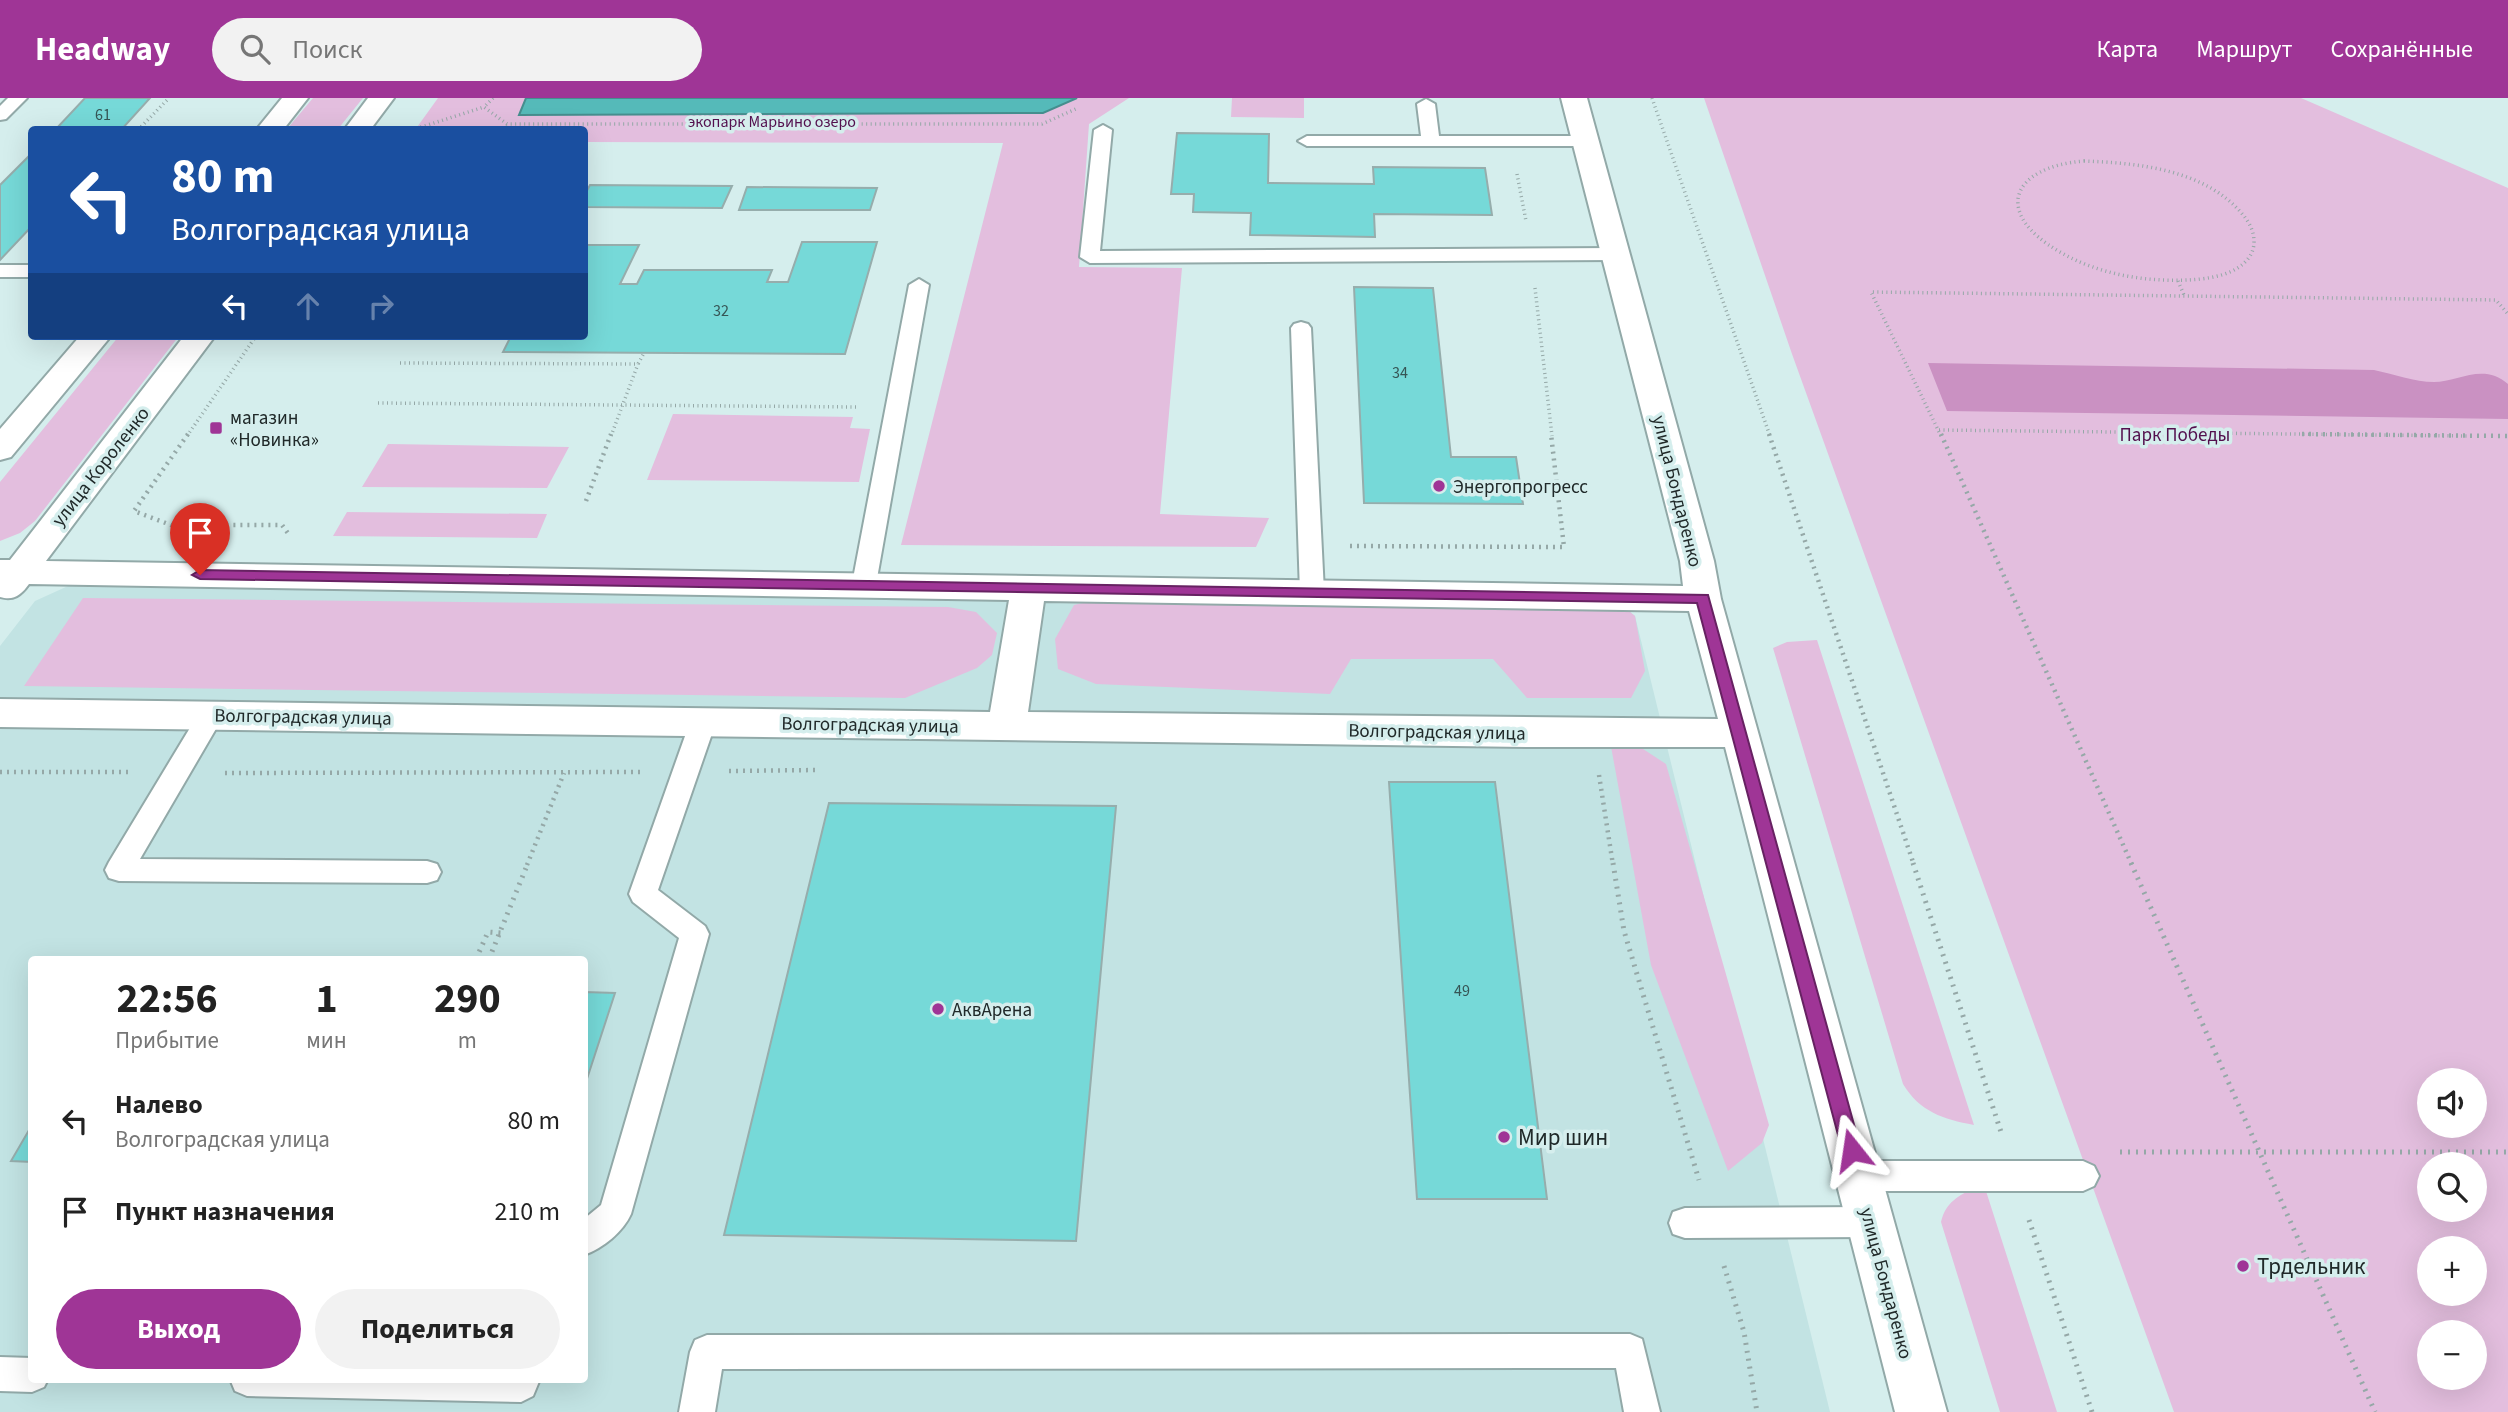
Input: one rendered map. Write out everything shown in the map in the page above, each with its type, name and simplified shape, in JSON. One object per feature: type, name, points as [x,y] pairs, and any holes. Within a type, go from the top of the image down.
[{"type":"street","points":[[272,126],[295,98]]},
{"type":"street","points":[[360,126],[382,98]]},
{"type":"street","name":"улица Бондаренко","points":[[1574,98],[1697,561],[1703,598],[1921,1412]]},
{"type":"street","points":[[0,450],[93,340]]},
{"type":"street","name":"улица Короленко","points":[[6,580],[197,340]]},
{"type":"street","points":[[6,580],[864,584],[1703,598]]},
{"type":"street","points":[[1007,726],[1028,588]]},
{"type":"street","name":"Волгоградская улица","points":[[0,713],[1740,733]]},
{"type":"lane","points":[[0,115],[18,98]]},
{"type":"lane","points":[[1426,104],[1432,141]]},
{"type":"lane","points":[[1102,130],[1090,257],[1616,254]]},
{"type":"lane","points":[[1307,141],[1586,141]]},
{"type":"lane","points":[[0,271],[28,271]]},
{"type":"lane","points":[[864,584],[873,548],[871,538],[919,285]]},
{"type":"lane","points":[[1301,328],[1312,592]]},
{"type":"lane","points":[[211,715],[119,870],[426,872]]},
{"type":"lane","points":[[588,1237],[614,1214],[695,934],[643,894],[704,722]]},
{"type":"lane","points":[[1859,1177],[2083,1177]]},
{"type":"lane","points":[[1698,1223],[1871,1222]]},
{"type":"lane","points":[[697,1412],[707,1352],[1630,1351],[1642,1412]]},
{"type":"lane","points":[[0,1374],[28,1375]]},
{"type":"lane","points":[[466,1383],[521,1383]]},
{"type":"path","points":[[142,126],[169,98]]},
{"type":"path","points":[[425,126],[484,107],[493,98]]},
{"type":"path","points":[[1652,98],[1825,597],[2092,1412]]},
{"type":"path","points":[[484,107],[507,124],[1042,124],[1088,103]]},
{"type":"path","points":[[1511,142],[1532,254],[1564,547]]},
{"type":"path","points":[[2084,160],[2136,164],[2188,178],[2211,189],[2231,202],[2245,216],[2253,229],[2255,243],[2250,255],[2240,266],[2224,274],[2178,281],[2128,276],[2103,270],[2059,252],[2042,240],[2021,216],[2017,202],[2019,189],[2028,178],[2042,170],[2084,160]]},
{"type":"path","points":[[2178,281],[2184,295]]},
{"type":"path","points":[[2375,1412],[1939,430],[1871,292],[2496,300],[2508,314]]},
{"type":"path","points":[[134,511],[253,340]]},
{"type":"path","points":[[586,501],[644,353]]},
{"type":"path","points":[[400,363],[638,364]]},
{"type":"path","points":[[378,403],[623,407],[897,407]]},
{"type":"path","points":[[1939,430],[2508,436]]},
{"type":"path","points":[[1597,764],[1625,931],[1698,1223],[1744,1332],[1757,1412]]},
{"type":"path","points":[[490,956],[564,773]]},
{"type":"path","points":[[477,956],[488,932],[501,933]]},
{"type":"path","points":[[2114,1152],[2508,1152]]},
{"type":"shaded area","points":[[1928,363],[2374,370],[2427,382],[2490,374],[2508,384],[2508,419],[1947,411]]},
{"type":"shaded area","points":[[68,586],[1603,601],[1624,607],[1635,616],[1830,1412],[0,1412],[0,646],[35,601]]},
{"type":"green space","points":[[313,98],[363,98],[340,126],[290,126]]},
{"type":"green space","name":"экопарк Марьино озеро","points":[[438,98],[1129,98],[1089,124],[1079,267],[1182,268],[1160,514],[1269,518],[1256,547],[901,545],[1003,143],[588,142],[588,126],[418,126]]},
{"type":"green space","points":[[1232,98],[1304,98],[1304,118],[1231,117]]},
{"type":"green space","name":"Парк Победы","points":[[1704,98],[2301,98],[2508,188],[2508,1412],[2174,1412],[1792,354]]},
{"type":"green space","points":[[116,340],[176,340],[35,521],[20,533],[0,541],[0,482]]},
{"type":"green space","points":[[673,414],[853,417],[850,428],[870,429],[859,482],[647,480]]},
{"type":"green space","points":[[388,444],[569,447],[547,488],[362,487]]},
{"type":"green space","points":[[347,512],[547,514],[537,538],[333,536]]},
{"type":"green space","points":[[1114,596],[1624,607],[1635,616],[1645,671],[1631,698],[1527,698],[1493,659],[1351,659],[1330,694],[1096,684],[1058,669],[1055,639],[1074,605]]},
{"type":"green space","points":[[83,598],[948,607],[976,612],[997,633],[992,655],[977,668],[905,698],[24,686]]},
{"type":"green space","points":[[1817,640],[1974,1125],[1933,1113],[1917,1101],[1903,1084],[1773,648],[1787,642]]},
{"type":"green space","points":[[1610,741],[1640,747],[1666,764],[1769,1125],[1762,1143],[1728,1171],[1651,965]]},
{"type":"green space","points":[[1976,1187],[1985,1188],[2057,1412],[2000,1412],[1941,1222],[1946,1209],[1954,1200]]},
{"type":"water","points":[[526,98],[1077,98],[1043,113],[519,115]]},
{"type":"building","points":[[85,98],[150,98],[125,126],[59,126]]},
{"type":"building","points":[[1177,133],[1269,134],[1268,183],[1374,184],[1373,167],[1485,168],[1492,215],[1374,214],[1375,237],[1250,235],[1251,213],[1193,212],[1194,194],[1171,194]]},
{"type":"building","points":[[28,157],[28,230],[0,260],[0,185]]},
{"type":"building","points":[[590,185],[732,186],[722,208],[588,207]]},
{"type":"building","points":[[747,187],[877,188],[870,210],[739,210]]},
{"type":"building","points":[[802,242],[877,242],[845,354],[503,352],[509,340],[588,340],[588,245],[639,245],[620,284],[637,284],[644,270],[772,270],[767,282],[788,282]]},
{"type":"building","points":[[1354,287],[1433,288],[1451,457],[1516,457],[1523,504],[1364,503]]},
{"type":"building","points":[[1389,782],[1495,782],[1547,1199],[1417,1199]]},
{"type":"building","name":"АквАрена","points":[[829,803],[1116,806],[1076,1241],[724,1235]]},
{"type":"building","points":[[588,992],[615,993],[588,1076]]},
{"type":"building","points":[[28,1132],[28,1162],[11,1161]]},
{"type":"place","name":"магазин «Новинка»","points":[[216,428]]},
{"type":"place","name":"Энергопрогресс","points":[[1439,486]]},
{"type":"place","name":"АквАрена","points":[[938,1009]]},
{"type":"place","name":"Мир шин","points":[[1504,1137]]},
{"type":"place","name":"Трдельник","points":[[2243,1266]]},
{"type":"route","points":[[200,575],[1703,598],[1852,1150]]}]
